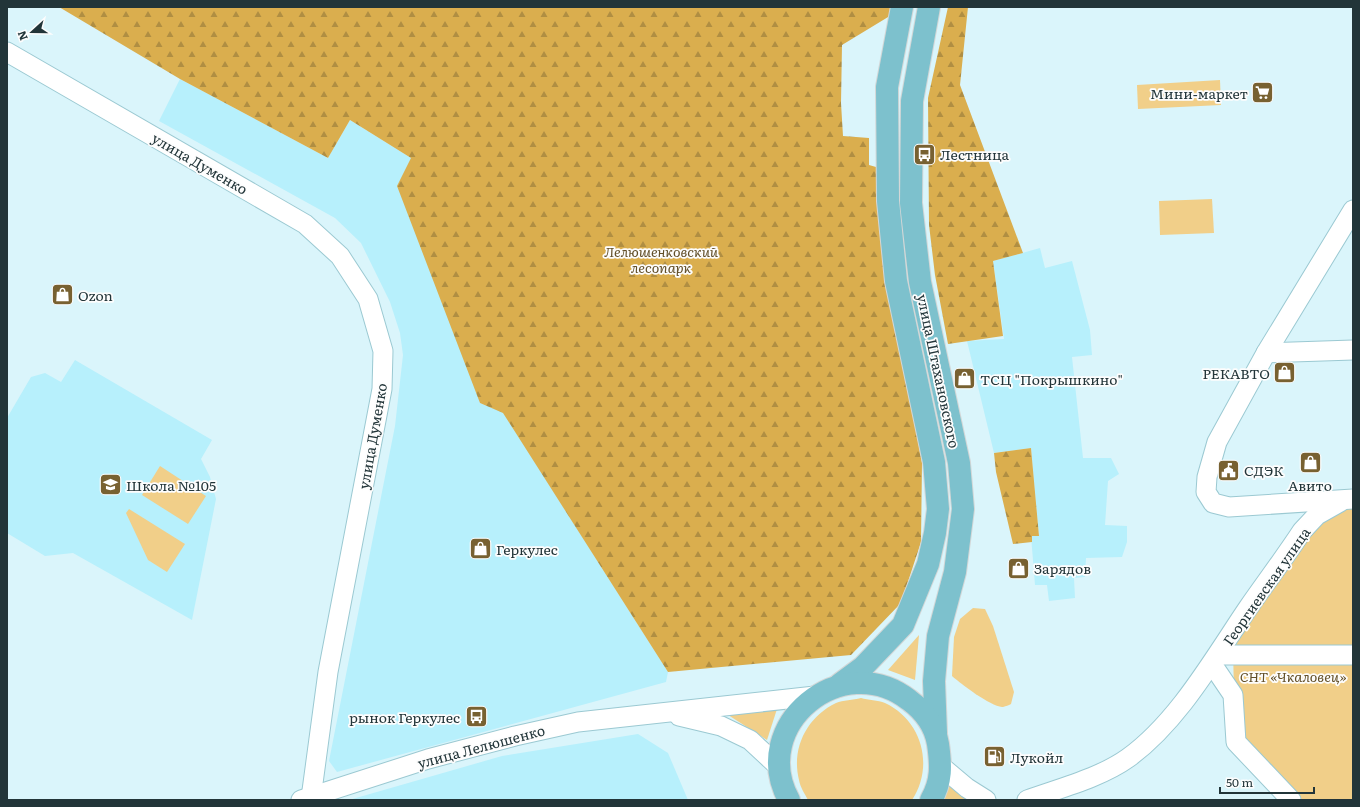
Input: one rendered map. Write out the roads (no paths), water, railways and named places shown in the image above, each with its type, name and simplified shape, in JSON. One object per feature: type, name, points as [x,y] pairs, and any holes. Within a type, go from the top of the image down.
[{"type":"main road","name":"улица Штахановского","points":[[840,684],[863,667],[903,625],[928,564],[935,533],[938,509],[934,462],[896,281],[888,201],[887,87],[902,7]]},
{"type":"main road","name":"улица Штахановского","points":[[929,7],[912,101],[911,203],[920,282],[959,463],[963,509],[955,572],[938,636],[934,681],[936,733]]},
{"type":"main road","points":[[789,800],[786,794],[780,767],[780,750],[785,734],[798,711],[815,696],[840,684],[870,682],[898,691],[920,708],[936,733],[942,767],[936,792],[931,800]]},
{"type":"street","name":"улица Думенко","points":[[7,52],[305,224],[340,256],[368,299],[383,351],[382,389],[305,799]]},
{"type":"street","name":"Георгиевская улица","points":[[1349,499],[1229,507],[1213,503],[1206,492],[1207,477],[1217,442],[1266,352],[1353,210]]},
{"type":"street","points":[[1266,352],[1353,350]]},
{"type":"street","name":"Георгиевская улица","points":[[1027,799],[1088,778],[1127,758],[1170,717],[1215,659],[1302,531],[1317,514],[1349,499]]},
{"type":"street","points":[[1291,800],[1236,742],[1233,695],[1215,659],[1353,655]]},
{"type":"street","name":"улица Лелюшенко","points":[[305,799],[428,759],[515,736],[578,722],[815,696]]},
{"type":"street","points":[[668,713],[721,726],[750,740],[780,767]]},
{"type":"street","points":[[942,767],[967,788],[986,800]]},
{"type":"place","name":"Мини-маркет","points":[[1263,93]]},
{"type":"place","name":"Лестница","points":[[925,154]]},
{"type":"place","name":"Ozon","points":[[63,295]]},
{"type":"place","name":"РЕКАВТО","points":[[1285,373]]},
{"type":"place","name":"ТСЦ \"Покрышкино\"","points":[[965,379]]},
{"type":"place","name":"Авито","points":[[1310,463]]},
{"type":"place","name":"СДЭК","points":[[1229,470]]},
{"type":"place","name":"Школа №105","points":[[110,485]]},
{"type":"place","name":"Геркулес","points":[[480,549]]},
{"type":"place","name":"Зарядов","points":[[1019,568]]},
{"type":"place","name":"рынок Геркулес","points":[[476,717]]},
{"type":"place","name":"Лукойл","points":[[995,757]]},
{"type":"park label","name":"Лелюшенковский лесопарк","points":[[661,260]]},
{"type":"park label","name":"СНТ «Чкаловец»","points":[[1293,676]]}]
